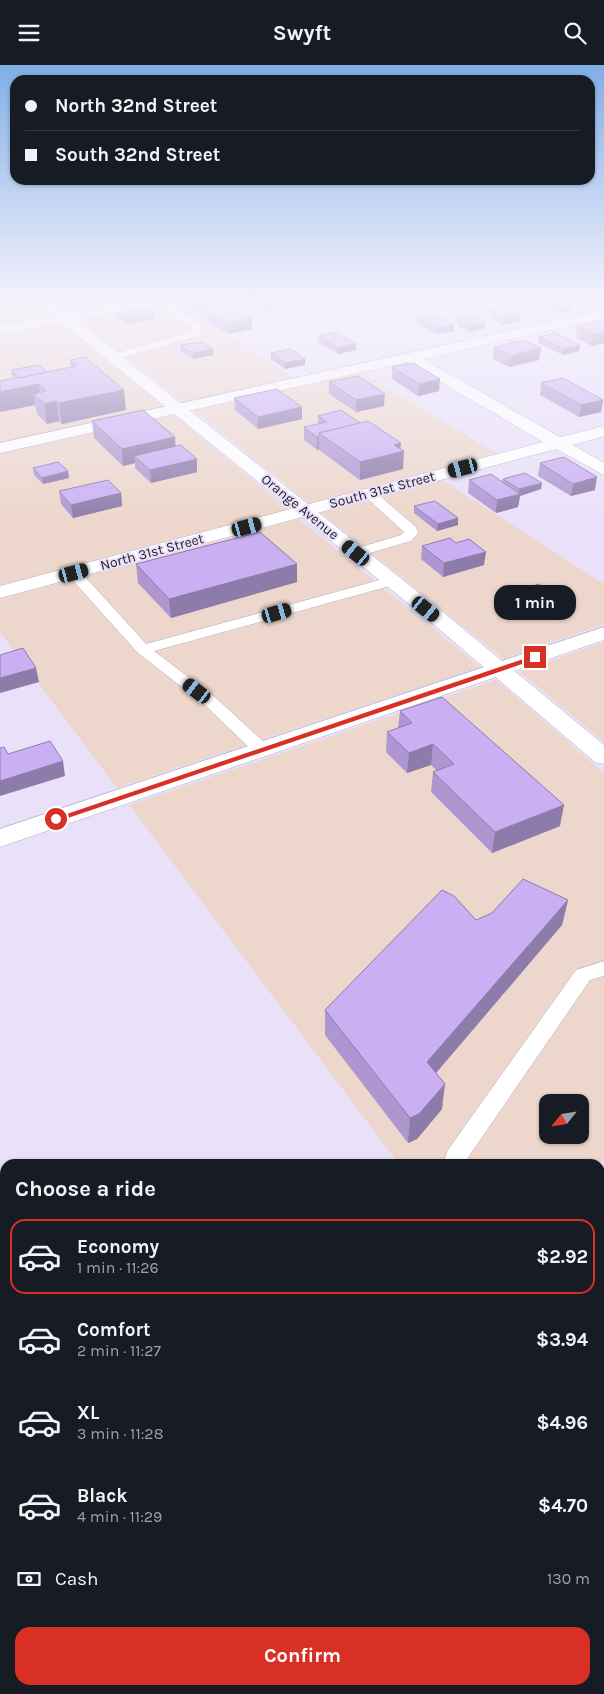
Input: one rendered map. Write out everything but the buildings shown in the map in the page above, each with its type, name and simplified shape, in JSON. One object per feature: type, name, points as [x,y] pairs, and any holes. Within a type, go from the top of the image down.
[{"type":"street","name":"Orange Avenue","points":[[135,374],[500,669],[604,757]]},
{"type":"street","points":[[0,448],[332,374]]},
{"type":"street","points":[[438,374],[604,470]]},
{"type":"street","name":"South 31st Street","points":[[305,511],[604,431]]},
{"type":"street","name":"North 31st Street","points":[[0,592],[305,511]]},
{"type":"street","points":[[0,838],[604,633]]},
{"type":"lane","points":[[356,553],[406,538],[412,533],[411,529],[389,508],[370,494]]},
{"type":"lane","points":[[74,573],[143,650],[210,702],[262,749]]},
{"type":"lane","points":[[143,650],[392,581]]},
{"type":"lane","points":[[456,1159],[583,975],[604,968]]},
{"type":"shaded area","points":[[0,374],[124,374],[165,407],[0,443]]},
{"type":"shaded area","points":[[147,374],[287,374],[294,379],[185,403]]},
{"type":"shaded area","points":[[351,374],[363,374],[498,454],[310,504],[193,410]]},
{"type":"shaded area","points":[[173,414],[289,510],[0,586],[0,452]]},
{"type":"shaded area","points":[[443,480],[604,584],[604,624],[504,659],[321,513]]},
{"type":"shaded area","points":[[299,519],[480,667],[117,788],[0,632],[0,599]]},
{"type":"shaded area","points":[[604,642],[604,742],[520,672]]},
{"type":"shaded area","points":[[496,680],[604,773],[603,1159],[395,1159],[129,805]]},
{"type":"route","points":[[56,819],[535,657]]}]
